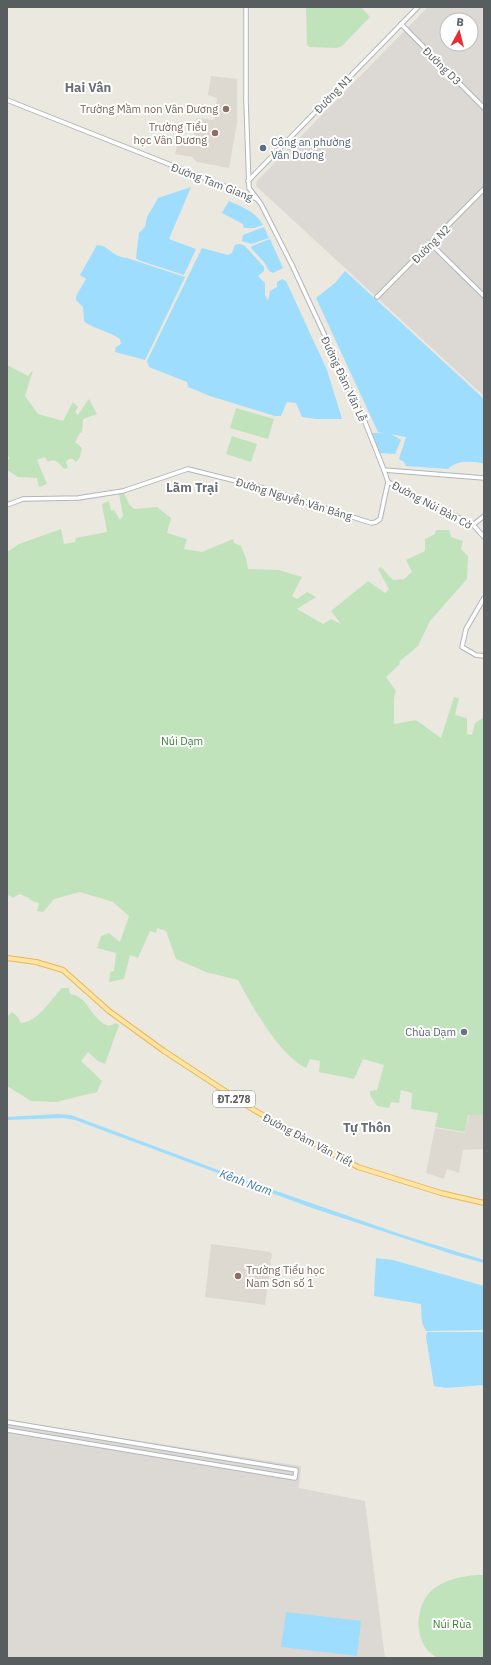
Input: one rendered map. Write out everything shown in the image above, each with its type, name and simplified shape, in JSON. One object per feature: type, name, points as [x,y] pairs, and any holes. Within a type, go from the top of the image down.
[{"type":"main road","name":"Đường Đàm Văn Tiết","points":[[7,958],[36,962],[63,970],[109,1011],[164,1051],[254,1110],[358,1167],[441,1193],[484,1203]]},
{"type":"street","name":"Đường Tam Giang","points":[[246,7],[248,181],[251,191],[258,200]]},
{"type":"street","name":"Đường N1","points":[[248,181],[418,7]]},
{"type":"street","name":"Đường D3","points":[[401,24],[484,108]]},
{"type":"street","name":"Đường Tam Giang","points":[[7,100],[258,200]]},
{"type":"street","name":"Đường N2","points":[[377,298],[484,190]]},
{"type":"street","name":"Đường Đàm Văn Lễ","points":[[258,200],[292,265],[365,422],[384,470]]},
{"type":"street","points":[[432,244],[484,296]]},
{"type":"street","name":"Đường Nguyễn Văn Bảng","points":[[7,505],[23,499],[78,498],[123,491],[179,470],[190,469],[260,487],[370,523],[380,520],[388,482]]},
{"type":"street","points":[[384,470],[484,478]]},
{"type":"street","name":"Đường Núi Bàn Cờ","points":[[384,470],[388,482],[473,525],[484,537]]},
{"type":"street","points":[[473,525],[484,516]]},
{"type":"street","points":[[484,598],[466,629],[462,647],[476,655],[484,656]]},
{"type":"street","points":[[7,1422],[296,1470],[295,1478],[7,1430]]},
{"type":"street","points":[[22,1433],[23,1424]]},
{"type":"shaded area","points":[[428,7],[484,7],[484,396],[256,186],[257,181]]},
{"type":"shaded area","name":"Trường Tiểu học Vân Dương","points":[[211,76],[237,79],[237,123],[229,168],[197,162],[192,157],[175,154],[178,143],[192,145],[196,118],[214,120],[217,98],[208,95]]},
{"type":"shaded area","points":[[469,1115],[484,1115],[484,1149],[463,1150],[459,1173],[447,1169],[444,1179],[426,1173],[435,1128],[465,1133]]},
{"type":"shaded area","name":"Trường Tiểu học Nam Sơn số 1","points":[[211,1244],[270,1252],[272,1254],[265,1305],[205,1297]]},
{"type":"shaded area","points":[[7,1420],[301,1466],[299,1488],[365,1501],[385,1658],[7,1658]]},
{"type":"green space","points":[[306,7],[361,7],[370,17],[342,46],[337,48],[309,47],[307,44]]},
{"type":"green space","points":[[7,365],[28,376],[33,370],[25,396],[38,414],[63,421],[73,402],[78,407],[75,412],[78,415],[89,399],[97,414],[83,419],[82,432],[75,442],[82,448],[80,457],[76,462],[73,459],[69,459],[66,462],[68,468],[64,469],[55,461],[48,462],[45,457],[37,460],[47,484],[39,487],[37,478],[18,477],[7,470],[7,460],[10,459],[7,454]]},
{"type":"green space","points":[[236,408],[274,419],[268,439],[230,428]]},
{"type":"green space","points":[[232,436],[257,444],[251,462],[226,454]]},
{"type":"green space","name":"Núi Dạm","points":[[119,493],[124,493],[129,504],[134,509],[157,507],[171,518],[167,533],[187,539],[184,549],[202,552],[233,539],[234,543],[241,546],[246,558],[248,569],[279,570],[302,577],[292,596],[297,599],[307,592],[316,597],[297,609],[323,624],[331,619],[341,624],[331,611],[368,581],[385,593],[389,589],[378,569],[381,567],[393,580],[404,579],[412,572],[406,560],[425,551],[425,539],[435,534],[436,530],[449,530],[451,537],[463,541],[461,549],[468,556],[467,579],[430,621],[418,646],[399,662],[400,664],[386,677],[396,691],[394,698],[394,724],[416,720],[441,738],[454,697],[459,698],[455,715],[467,718],[467,734],[472,735],[475,723],[484,717],[484,1115],[468,1115],[465,1132],[435,1127],[438,1113],[411,1109],[412,1093],[401,1090],[399,1103],[391,1102],[389,1108],[377,1106],[370,1095],[370,1091],[377,1090],[384,1065],[363,1059],[354,1079],[319,1072],[320,1061],[310,1059],[306,1068],[296,1062],[267,1029],[238,980],[206,972],[176,959],[166,931],[157,928],[156,933],[150,931],[138,958],[130,955],[124,979],[109,982],[110,972],[114,971],[116,953],[97,948],[101,936],[109,933],[120,942],[129,916],[113,902],[80,892],[54,899],[43,912],[37,911],[39,903],[30,900],[29,898],[20,894],[12,898],[11,896],[7,895],[7,552],[19,544],[61,529],[64,544],[75,542],[76,538],[107,532],[102,504],[109,501],[111,511],[114,510],[120,520],[123,516]]},
{"type":"green space","points":[[62,988],[69,988],[70,994],[82,999],[103,1023],[109,1026],[116,1023],[119,1025],[105,1064],[98,1061],[88,1052],[81,1061],[102,1081],[97,1092],[56,1102],[31,1101],[7,1086],[7,1017],[12,1012],[17,1016],[21,1023],[33,1018],[44,1009]]},
{"type":"green space","name":"Núi Rùa","points":[[484,1575],[484,1658],[437,1658],[427,1649],[420,1634],[419,1618],[423,1603],[431,1591],[441,1584],[465,1576]]},
{"type":"water","points":[[191,187],[169,239],[196,249],[184,275],[138,260],[136,258],[139,233],[145,227],[147,217],[158,198]]},
{"type":"water","points":[[229,201],[252,213],[263,225],[254,228],[244,228],[243,224],[222,213]]},
{"type":"water","points":[[264,227],[269,238],[251,244],[242,241],[243,235]]},
{"type":"water","points":[[270,239],[283,268],[273,273],[269,271],[264,262],[251,248],[252,246]]},
{"type":"water","points":[[240,244],[245,246],[264,267],[264,271],[258,276],[265,283],[265,295],[267,300],[269,298],[270,291],[277,287],[277,282],[282,279],[286,281],[327,370],[342,419],[316,419],[302,417],[296,403],[287,402],[281,416],[275,416],[210,396],[188,387],[187,382],[149,367],[147,361],[202,248],[228,255],[232,253],[235,245]]},
{"type":"water","points":[[97,245],[103,246],[119,256],[185,277],[145,360],[115,352],[116,347],[121,344],[120,339],[84,321],[83,307],[76,300],[76,296],[86,279],[80,275]]},
{"type":"water","points":[[345,271],[484,399],[484,464],[465,462],[456,464],[448,469],[406,466],[404,462],[399,459],[406,437],[391,434],[401,440],[395,454],[380,453],[372,435],[373,433],[383,433],[378,432],[316,298],[335,283]]},
{"type":"water","name":"Kênh Nam","points":[[57,1114],[71,1115],[245,1180],[403,1235],[484,1260],[484,1263],[455,1255],[312,1208],[75,1120],[63,1118],[7,1120],[7,1117]]},
{"type":"water","points":[[376,1258],[393,1260],[484,1286],[484,1330],[426,1331],[422,1323],[421,1304],[374,1296]]},
{"type":"water","points":[[427,1332],[484,1332],[484,1385],[446,1388],[434,1386],[426,1337]]},
{"type":"water","points":[[286,1612],[361,1621],[357,1656],[281,1647]]},
{"type":"place","name":"Trường Mầm non Vân Dương","points":[[226,109]]},
{"type":"place","name":"Trường Tiểu học Vân Dương","points":[[215,133]]},
{"type":"place","name":"Công an phường Vân Dương","points":[[263,148]]},
{"type":"place","name":"Chùa Dạm","points":[[464,1032]]},
{"type":"place","name":"Trường Tiểu học Nam Sơn số 1","points":[[238,1276]]},
{"type":"district","name":"Hai Vân","points":[[88,87]]},
{"type":"district","name":"Lãm Trại","points":[[192,487]]},
{"type":"district","name":"Tự Thôn","points":[[367,1127]]}]
